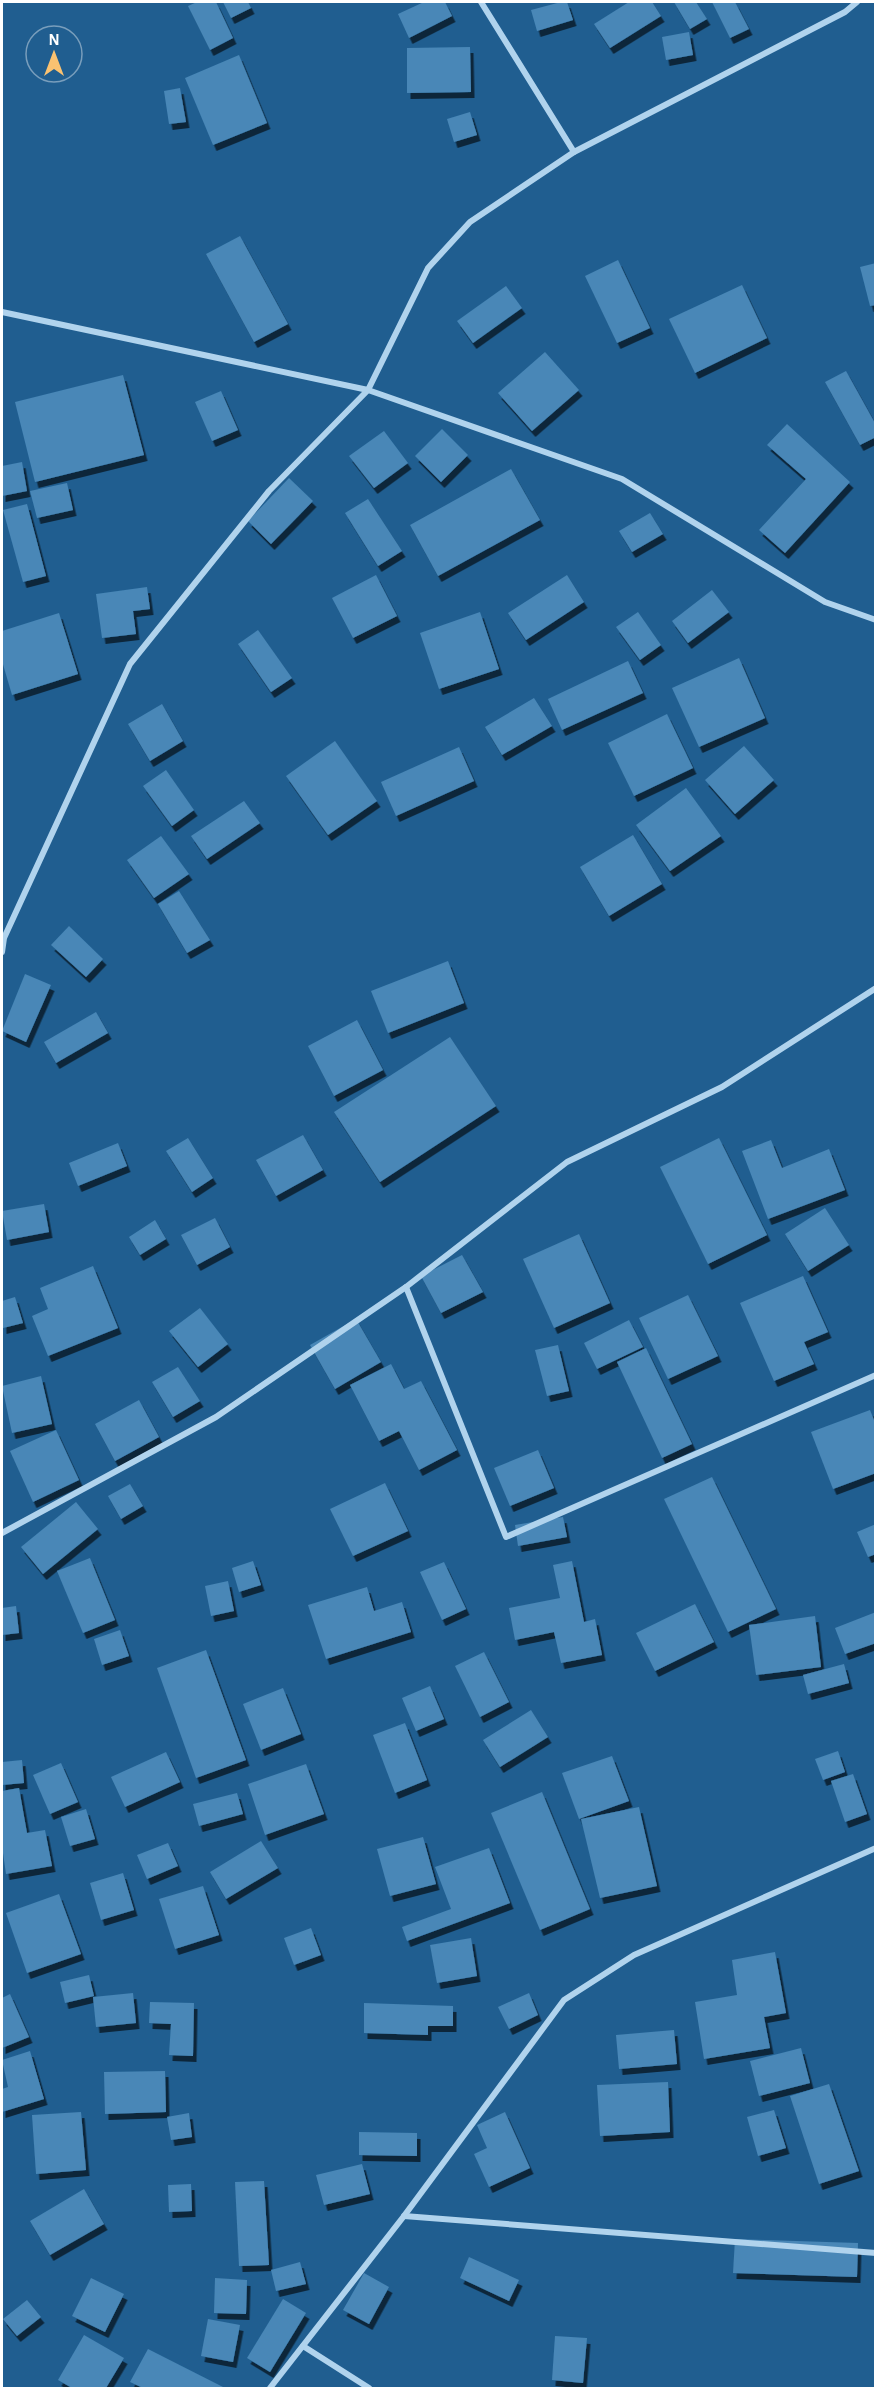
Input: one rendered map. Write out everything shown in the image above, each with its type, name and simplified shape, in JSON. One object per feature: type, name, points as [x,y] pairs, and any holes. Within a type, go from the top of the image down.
[{"type":"street","points":[[480,2],[574,152]]},
{"type":"street","points":[[2,952],[4,938],[130,664],[269,492],[368,390],[428,268],[470,222],[574,152],[845,12],[857,2]]},
{"type":"street","points":[[2,312],[368,390],[622,479],[825,602],[876,620]]},
{"type":"street","points":[[2,1533],[216,1417],[406,1287],[567,1162],[722,1087],[876,988]]},
{"type":"street","points":[[406,1287],[506,1537],[876,1375]]},
{"type":"street","points":[[270,2388],[404,2216],[564,2000],[634,1955],[876,1848]]},
{"type":"street","points":[[404,2216],[876,2253]]},
{"type":"street","points":[[303,2346],[369,2388]]},
{"type":"building","points":[[197,2],[216,2],[233,38],[210,50],[188,6]]},
{"type":"building","points":[[223,2],[248,2],[251,8],[231,18]]},
{"type":"building","points":[[424,2],[445,2],[452,16],[409,38],[398,14]]},
{"type":"building","points":[[567,2],[573,20],[537,31],[531,10]]},
{"type":"building","points":[[629,2],[652,2],[661,16],[610,48],[594,24]]},
{"type":"building","points":[[674,2],[696,2],[707,19],[690,29]]},
{"type":"building","points":[[712,2],[735,2],[749,29],[730,38]]},
{"type":"building","points":[[689,32],[693,55],[666,60],[662,37]]},
{"type":"building","points":[[470,47],[471,92],[407,93],[407,48]]},
{"type":"building","points":[[239,55],[267,123],[213,145],[185,78]]},
{"type":"building","points":[[180,88],[186,122],[169,124],[164,91]]},
{"type":"building","points":[[470,112],[477,135],[454,142],[447,119]]},
{"type":"building","points":[[240,236],[288,324],[254,342],[206,254]]},
{"type":"building","points":[[618,260],[650,328],[617,343],[585,276]]},
{"type":"building","points":[[876,263],[876,305],[870,306],[860,267]]},
{"type":"building","points":[[742,285],[767,338],[695,373],[669,319]]},
{"type":"building","points":[[506,286],[522,308],[473,343],[457,321]]},
{"type":"building","points":[[545,352],[579,390],[532,431],[498,393]]},
{"type":"building","points":[[846,371],[876,425],[876,437],[860,445],[825,382]]},
{"type":"building","points":[[123,375],[144,455],[35,482],[15,402]]},
{"type":"building","points":[[221,391],[238,430],[212,441],[195,402]]},
{"type":"building","points":[[787,424],[850,482],[785,553],[759,530],[806,479],[767,445]]},
{"type":"building","points":[[442,429],[468,455],[441,482],[415,456]]},
{"type":"building","points":[[384,431],[408,463],[374,488],[349,456]]},
{"type":"building","points":[[22,462],[27,491],[2,496],[2,466]]},
{"type":"building","points":[[511,469],[540,520],[438,576],[410,525]]},
{"type":"building","points":[[289,478],[313,501],[271,544],[248,521]]},
{"type":"building","points":[[67,483],[73,510],[37,518],[30,491]]},
{"type":"building","points":[[368,499],[402,551],[378,566],[345,513]]},
{"type":"building","points":[[27,504],[46,576],[23,582],[3,510]]},
{"type":"building","points":[[650,513],[663,534],[632,552],[619,531]]},
{"type":"building","points":[[376,575],[397,616],[353,638],[332,598]]},
{"type":"building","points":[[567,575],[584,602],[526,640],[508,613]]},
{"type":"building","points":[[147,587],[150,609],[133,611],[136,634],[102,638],[96,594]]},
{"type":"building","points":[[712,590],[729,612],[688,643],[672,621]]},
{"type":"building","points":[[480,612],[499,669],[439,689],[420,633]]},
{"type":"building","points":[[638,612],[661,645],[640,660],[616,627]]},
{"type":"building","points":[[59,613],[78,674],[12,695],[2,661],[2,631]]},
{"type":"building","points":[[258,630],[292,678],[271,692],[238,644]]},
{"type":"building","points":[[739,658],[765,718],[699,747],[672,688]]},
{"type":"building","points":[[628,661],[643,693],[562,730],[548,699]]},
{"type":"building","points":[[534,698],[552,726],[502,755],[485,727]]},
{"type":"building","points":[[162,704],[183,741],[150,761],[128,724]]},
{"type":"building","points":[[667,714],[693,768],[634,796],[608,743]]},
{"type":"building","points":[[335,741],[377,801],[328,835],[286,776]]},
{"type":"building","points":[[744,746],[774,780],[735,814],[705,780]]},
{"type":"building","points":[[459,747],[474,781],[396,816],[381,782]]},
{"type":"building","points":[[166,770],[194,810],[172,826],[143,786]]},
{"type":"building","points":[[686,788],[721,836],[670,871],[636,825]]},
{"type":"building","points":[[244,801],[260,823],[207,859],[191,836]]},
{"type":"building","points":[[633,835],[662,884],[609,916],[580,867]]},
{"type":"building","points":[[161,836],[189,874],[154,898],[127,860]]},
{"type":"building","points":[[179,891],[210,940],[187,953],[158,904]]},
{"type":"building","points":[[69,926],[103,959],[86,977],[51,945]]},
{"type":"building","points":[[448,961],[464,1003],[388,1033],[371,991]]},
{"type":"building","points":[[25,974],[51,985],[26,1042],[2,1031]]},
{"type":"building","points":[[96,1012],[108,1033],[56,1063],[44,1042]]},
{"type":"building","points":[[357,1020],[383,1070],[334,1096],[308,1046]]},
{"type":"building","points":[[450,1037],[496,1106],[380,1182],[334,1112]]},
{"type":"building","points":[[303,1135],[323,1170],[276,1196],[256,1160]]},
{"type":"building","points":[[188,1138],[213,1178],[192,1192],[166,1151]]},
{"type":"building","points":[[719,1138],[767,1235],[708,1264],[660,1167]]},
{"type":"building","points":[[771,1140],[782,1168],[829,1149],[845,1190],[768,1219],[742,1151]]},
{"type":"building","points":[[118,1143],[127,1166],[78,1186],[69,1163]]},
{"type":"building","points":[[44,1204],[49,1232],[7,1240],[2,1211]]},
{"type":"building","points":[[825,1208],[849,1245],[808,1271],[785,1234]]},
{"type":"building","points":[[215,1218],[230,1247],[197,1265],[181,1235]]},
{"type":"building","points":[[155,1220],[166,1239],[140,1255],[129,1237]]},
{"type":"building","points":[[579,1234],[610,1303],[554,1328],[523,1259]]},
{"type":"building","points":[[462,1255],[483,1292],[441,1313],[421,1276]]},
{"type":"building","points":[[93,1266],[118,1328],[48,1356],[32,1316],[48,1309],[40,1288]]},
{"type":"building","points":[[803,1276],[828,1332],[804,1342],[814,1364],[774,1381],[740,1303]]},
{"type":"building","points":[[688,1295],[718,1356],[668,1379],[639,1318]]},
{"type":"building","points":[[15,1297],[23,1323],[3,1328],[2,1301]]},
{"type":"building","points":[[200,1308],[228,1344],[198,1367],[169,1331]]},
{"type":"building","points":[[356,1319],[381,1362],[335,1389],[310,1345]]},
{"type":"building","points":[[629,1320],[643,1347],[597,1369],[584,1343]]},
{"type":"building","points":[[558,1345],[569,1391],[547,1396],[535,1350]]},
{"type":"building","points":[[646,1348],[692,1444],[662,1458],[617,1362]]},
{"type":"building","points":[[391,1364],[404,1389],[421,1381],[457,1450],[419,1470],[399,1431],[379,1441],[350,1385]]},
{"type":"building","points":[[178,1367],[200,1401],[173,1417],[152,1382]]},
{"type":"building","points":[[41,1376],[52,1424],[12,1433],[2,1386]]},
{"type":"building","points":[[139,1400],[159,1437],[115,1461],[95,1424]]},
{"type":"building","points":[[870,1410],[876,1425],[876,1473],[833,1489],[811,1432]]},
{"type":"building","points":[[56,1430],[79,1480],[33,1502],[10,1451]]},
{"type":"building","points":[[538,1450],[554,1488],[510,1506],[494,1468]]},
{"type":"building","points":[[712,1477],[776,1609],[728,1632],[664,1499]]},
{"type":"building","points":[[385,1483],[408,1531],[353,1556],[330,1509]]},
{"type":"building","points":[[130,1484],[143,1506],[121,1519],[108,1496]]},
{"type":"building","points":[[76,1502],[98,1529],[43,1574],[21,1547]]},
{"type":"building","points":[[563,1517],[567,1537],[518,1546],[515,1525]]},
{"type":"building","points":[[876,1524],[876,1554],[868,1557],[857,1532]]},
{"type":"building","points":[[90,1558],[115,1620],[83,1633],[57,1571]]},
{"type":"building","points":[[253,1561],[261,1585],[239,1592],[232,1568]]},
{"type":"building","points":[[572,1561],[584,1622],[595,1619],[602,1655],[561,1663],[554,1632],[515,1640],[509,1608],[560,1598],[553,1565]]},
{"type":"building","points":[[444,1562],[466,1609],[442,1620],[420,1572]]},
{"type":"building","points":[[228,1581],[234,1611],[211,1616],[205,1586]]},
{"type":"building","points":[[367,1587],[374,1611],[402,1602],[411,1632],[326,1659],[308,1605]]},
{"type":"building","points":[[695,1604],[714,1642],[655,1671],[636,1633]]},
{"type":"building","points":[[16,1606],[19,1633],[2,1635],[2,1608]]},
{"type":"building","points":[[876,1612],[876,1643],[845,1654],[835,1628]]},
{"type":"building","points":[[815,1616],[821,1667],[756,1675],[749,1625]]},
{"type":"building","points":[[120,1630],[129,1656],[102,1665],[94,1639]]},
{"type":"building","points":[[206,1650],[246,1760],[196,1778],[157,1668]]},
{"type":"building","points":[[484,1652],[509,1702],[480,1717],[455,1666]]},
{"type":"building","points":[[844,1664],[849,1683],[808,1694],[803,1675]]},
{"type":"building","points":[[430,1686],[444,1719],[416,1731],[402,1698]]},
{"type":"building","points":[[283,1688],[301,1734],[261,1750],[243,1704]]},
{"type":"building","points":[[531,1710],[548,1737],[500,1767],[483,1740]]},
{"type":"building","points":[[405,1723],[427,1780],[395,1793],[373,1735]]},
{"type":"building","points":[[838,1751],[845,1772],[823,1780],[815,1759]]},
{"type":"building","points":[[166,1752],[180,1782],[125,1807],[111,1777]]},
{"type":"building","points":[[612,1756],[629,1801],[579,1819],[562,1773]]},
{"type":"building","points":[[22,1760],[24,1783],[2,1785],[2,1762]]},
{"type":"building","points":[[61,1763],[78,1802],[50,1814],[33,1775]]},
{"type":"building","points":[[306,1764],[324,1814],[265,1835],[248,1784]]},
{"type":"building","points":[[853,1774],[867,1814],[845,1822],[831,1781]]},
{"type":"building","points":[[19,1788],[27,1833],[45,1830],[52,1866],[6,1874],[2,1846],[2,1791]]},
{"type":"building","points":[[542,1792],[590,1909],[540,1930],[491,1813]]},
{"type":"building","points":[[237,1793],[243,1814],[199,1826],[193,1804]]},
{"type":"building","points":[[639,1807],[657,1886],[600,1898],[581,1819]]},
{"type":"building","points":[[86,1809],[95,1839],[70,1846],[61,1817]]},
{"type":"building","points":[[423,1837],[436,1884],[390,1896],[377,1849]]},
{"type":"building","points":[[261,1841],[278,1868],[226,1899],[210,1872]]},
{"type":"building","points":[[168,1843],[178,1866],[147,1879],[137,1855]]},
{"type":"building","points":[[489,1848],[510,1903],[407,1941],[402,1927],[451,1909],[435,1867]]},
{"type":"building","points":[[123,1873],[134,1910],[101,1920],[90,1883]]},
{"type":"building","points":[[203,1886],[219,1935],[175,1949],[159,1899]]},
{"type":"building","points":[[59,1894],[81,1954],[27,1973],[6,1913]]},
{"type":"building","points":[[311,1928],[321,1955],[294,1965],[284,1938]]},
{"type":"building","points":[[471,1938],[477,1976],[437,1983],[430,1945]]},
{"type":"building","points":[[775,1952],[786,2013],[764,2017],[770,2048],[704,2059],[695,2002],[737,1995],[732,1960]]},
{"type":"building","points":[[89,1975],[94,1996],[65,2003],[60,1982]]},
{"type":"building","points":[[133,1993],[136,2023],[96,2027],[93,1997]]},
{"type":"building","points":[[529,1993],[538,2015],[509,2029],[498,2007]]},
{"type":"building","points":[[10,1994],[29,2037],[2,2048],[2,1998]]},
{"type":"building","points":[[150,2002],[194,2003],[193,2056],[169,2055],[171,2024],[149,2023]]},
{"type":"building","points":[[364,2003],[453,2006],[453,2026],[428,2026],[428,2035],[364,2033]]},
{"type":"building","points":[[674,2030],[677,2064],[619,2069],[616,2035]]},
{"type":"building","points":[[801,2048],[810,2083],[759,2096],[750,2061]]},
{"type":"building","points":[[30,2051],[44,2099],[2,2112],[2,2089],[8,2087],[2,2060]]},
{"type":"building","points":[[165,2071],[166,2112],[105,2114],[104,2072]]},
{"type":"building","points":[[668,2082],[670,2132],[600,2136],[597,2085]]},
{"type":"building","points":[[829,2084],[859,2171],[819,2184],[790,2096]]},
{"type":"building","points":[[774,2110],[786,2148],[758,2156],[747,2117]]},
{"type":"building","points":[[81,2112],[86,2170],[36,2174],[32,2115]]},
{"type":"building","points":[[505,2112],[530,2168],[489,2187],[474,2154],[487,2148],[477,2125]]},
{"type":"building","points":[[189,2113],[192,2137],[171,2140],[167,2117]]},
{"type":"building","points":[[359,2132],[417,2133],[417,2156],[359,2155]]},
{"type":"building","points":[[362,2164],[370,2194],[324,2205],[316,2175]]},
{"type":"building","points":[[264,2181],[269,2265],[239,2266],[235,2182]]},
{"type":"building","points":[[191,2184],[192,2211],[169,2212],[168,2185]]},
{"type":"building","points":[[84,2189],[104,2224],[50,2255],[30,2221]]},
{"type":"building","points":[[735,2239],[858,2243],[857,2277],[733,2273]]},
{"type":"building","points":[[469,2257],[519,2280],[509,2301],[460,2278]]},
{"type":"building","points":[[300,2262],[306,2284],[276,2291],[271,2270]]},
{"type":"building","points":[[364,2273],[389,2287],[369,2324],[343,2310]]},
{"type":"building","points":[[91,2278],[124,2294],[105,2332],[72,2316]]},
{"type":"building","points":[[215,2278],[247,2280],[246,2314],[214,2313]]},
{"type":"building","points":[[283,2299],[306,2313],[270,2372],[247,2358]]},
{"type":"building","points":[[27,2300],[41,2317],[17,2336],[3,2319]]},
{"type":"building","points":[[208,2319],[240,2325],[233,2362],[201,2356]]},
{"type":"building","points":[[84,2335],[124,2358],[106,2388],[72,2388],[58,2380]]},
{"type":"building","points":[[555,2336],[587,2338],[583,2383],[552,2380]]},
{"type":"building","points":[[148,2349],[225,2388],[143,2388],[130,2382]]}]
